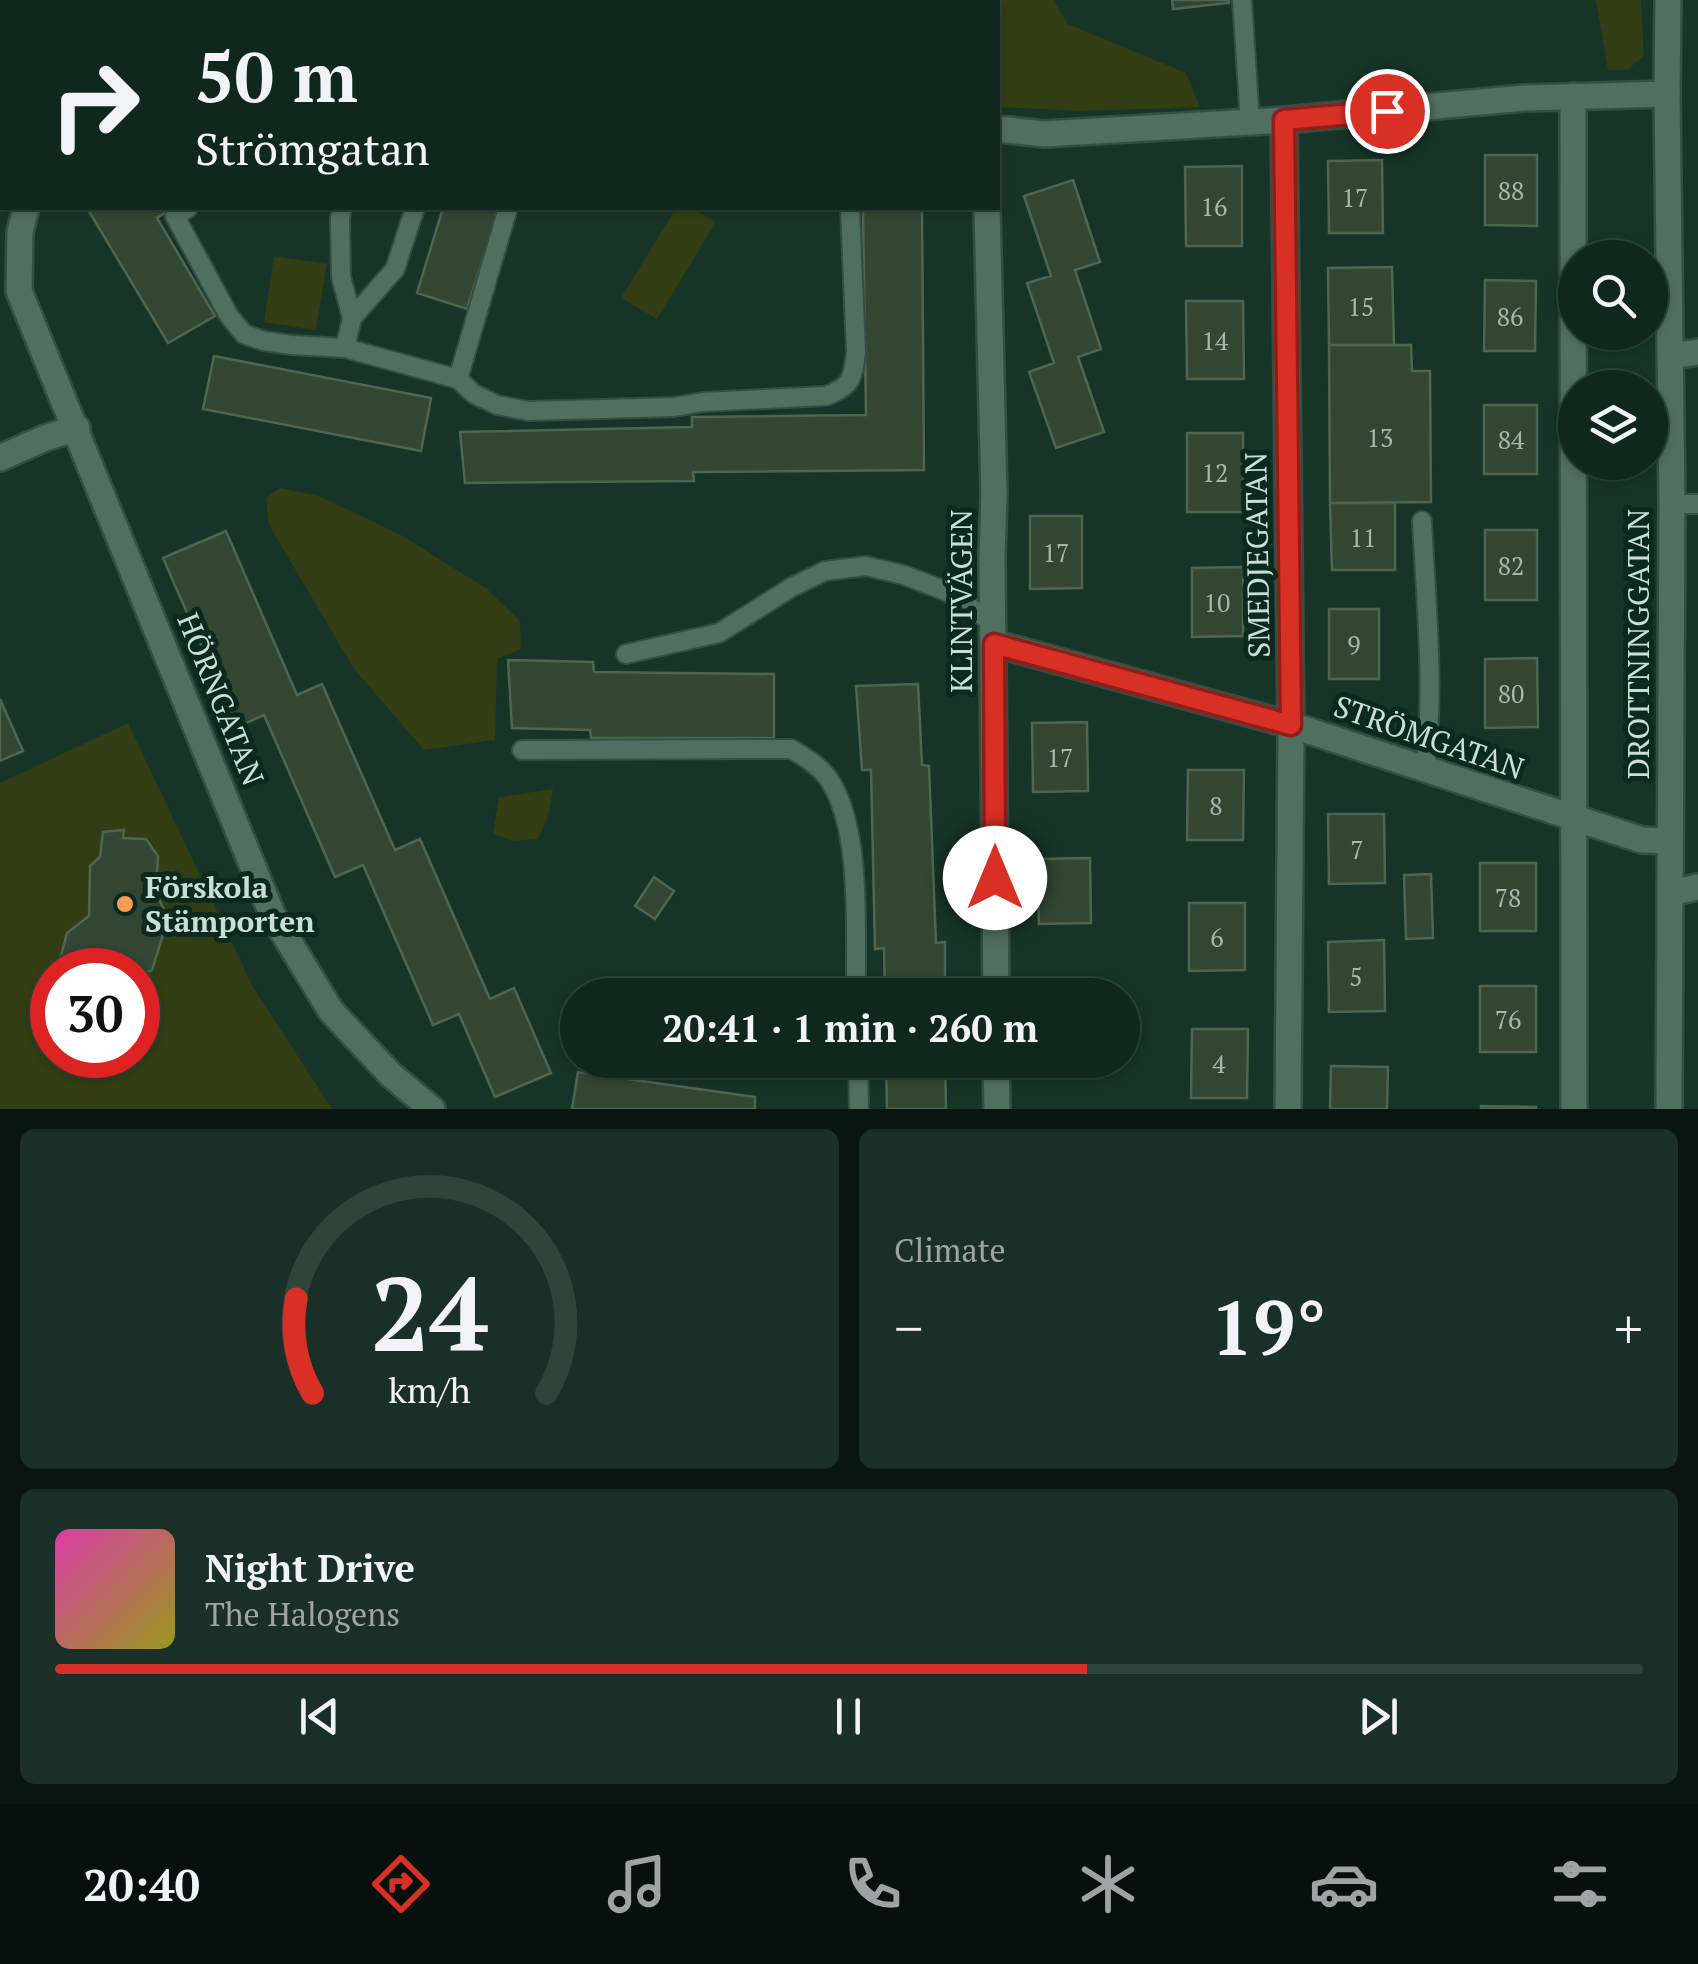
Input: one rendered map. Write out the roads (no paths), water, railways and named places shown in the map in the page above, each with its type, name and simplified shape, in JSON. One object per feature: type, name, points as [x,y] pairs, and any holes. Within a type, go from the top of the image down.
[{"type":"street","name":"DROTTNINGGATAN","points":[[1668,0],[1666,94],[1672,356],[1669,1109]]},
{"type":"street","points":[[1000,130],[1044,134],[1284,120],[1524,98],[1666,94]]},
{"type":"street","points":[[1573,96],[1574,1109]]},
{"type":"street","name":"SMEDJEGATAN","points":[[1284,120],[1291,725],[1288,1109]]},
{"type":"street","name":"HÖRNGATAN","points":[[26,210],[10,271],[272,914],[331,1011],[391,1075],[432,1109]]},
{"type":"street","name":"KLINTVÄGEN","points":[[987,210],[994,494],[996,978]]},
{"type":"street","points":[[1672,356],[1698,352]]},
{"type":"street","points":[[0,458],[76,428]]},
{"type":"street","name":"STRÖMGATAN","points":[[993,633],[1291,725],[1573,820],[1642,840],[1670,841]]},
{"type":"street","points":[[1670,893],[1698,886]]},
{"type":"street","points":[[996,1078],[997,1109]]},
{"type":"lane","points":[[1242,0],[1250,122]]},
{"type":"lane","points":[[185,210],[175,216],[229,316],[244,334],[292,345],[345,348],[458,379],[474,394],[496,405],[528,411],[674,407],[826,396],[842,390],[853,374],[856,352],[850,210]]},
{"type":"lane","points":[[342,210],[341,277],[352,318]]},
{"type":"lane","points":[[345,348],[352,318],[395,269],[414,210]]},
{"type":"lane","points":[[458,379],[507,210]]},
{"type":"lane","points":[[1672,504],[1698,504]]},
{"type":"lane","points":[[1422,522],[1428,642],[1429,732],[1425,770]]},
{"type":"lane","points":[[626,654],[719,633],[825,571],[866,566],[948,592],[993,633]]},
{"type":"lane","points":[[522,750],[791,750],[810,759],[840,800],[848,825],[854,862],[856,978]]},
{"type":"lane","points":[[858,1078],[859,1109]]},
{"type":"place","name":"Förskola Stämporten","points":[[125,904]]}]
